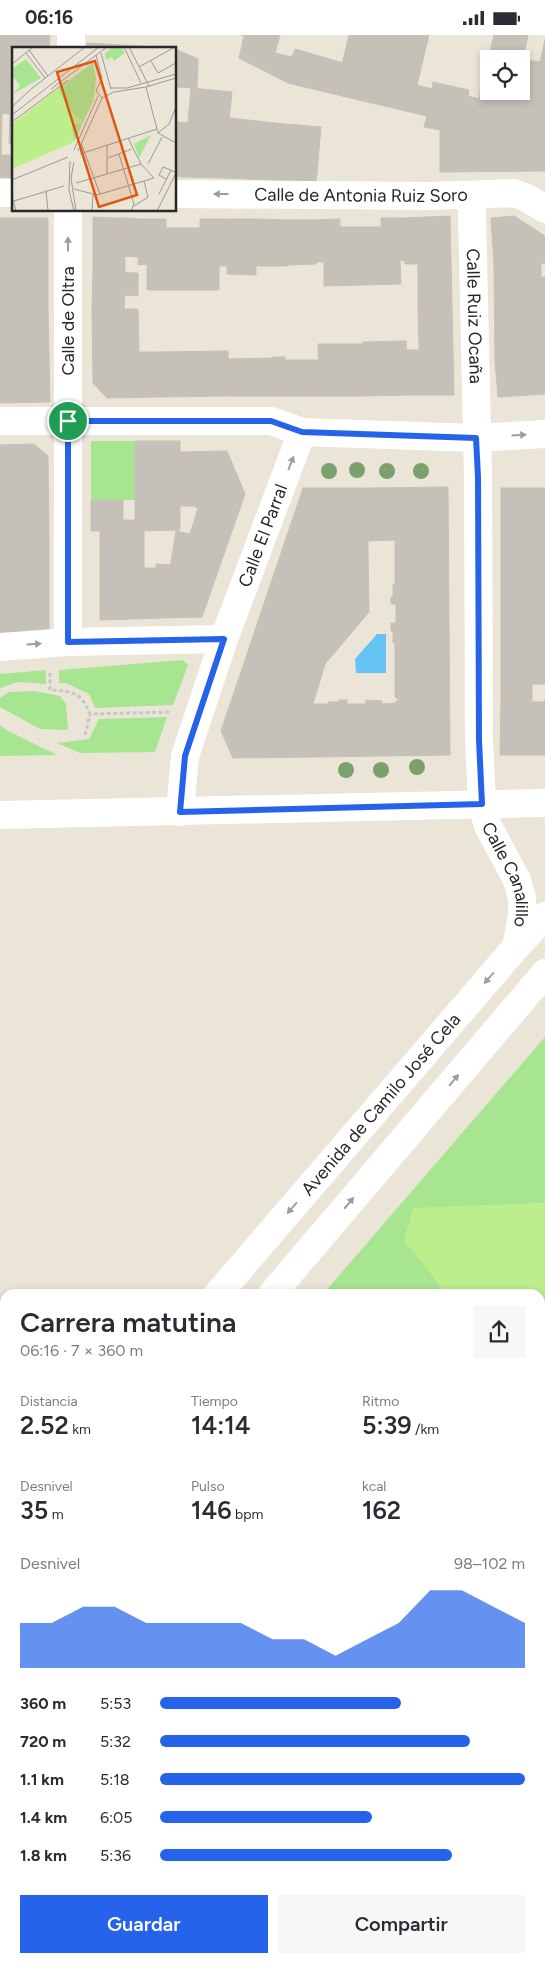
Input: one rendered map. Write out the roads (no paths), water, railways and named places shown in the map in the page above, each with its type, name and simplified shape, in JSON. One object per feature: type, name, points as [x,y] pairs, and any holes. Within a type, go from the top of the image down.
[{"type":"street","name":"Calle de Antonia Ruiz Soro","points":[[176,194],[477,195],[514,193],[527,198],[545,209]]},
{"type":"street","name":"Calle Ruiz Ocaña","points":[[477,195],[472,212],[478,477],[479,740],[482,804]]},
{"type":"street","name":"Calle de Oltra","points":[[68,211],[68,642]]},
{"type":"street","points":[[0,421],[271,421],[302,432],[476,438],[545,434]]},
{"type":"street","name":"Calle El Parral","points":[[180,812],[185,756],[190,739],[224,639],[302,432]]},
{"type":"street","points":[[0,647],[68,642],[224,639]]},
{"type":"street","points":[[0,815],[545,803]]},
{"type":"street","name":"Calle Canalillo","points":[[482,804],[488,826],[517,880],[522,898],[522,915],[516,947]]},
{"type":"street","name":"Avenida de Camilo José Cela","points":[[222,1289],[516,947],[545,916]]},
{"type":"street","points":[[276,1289],[545,973]]},
{"type":"water","points":[[377,634],[386,634],[386,673],[356,673],[355,659]]}]
